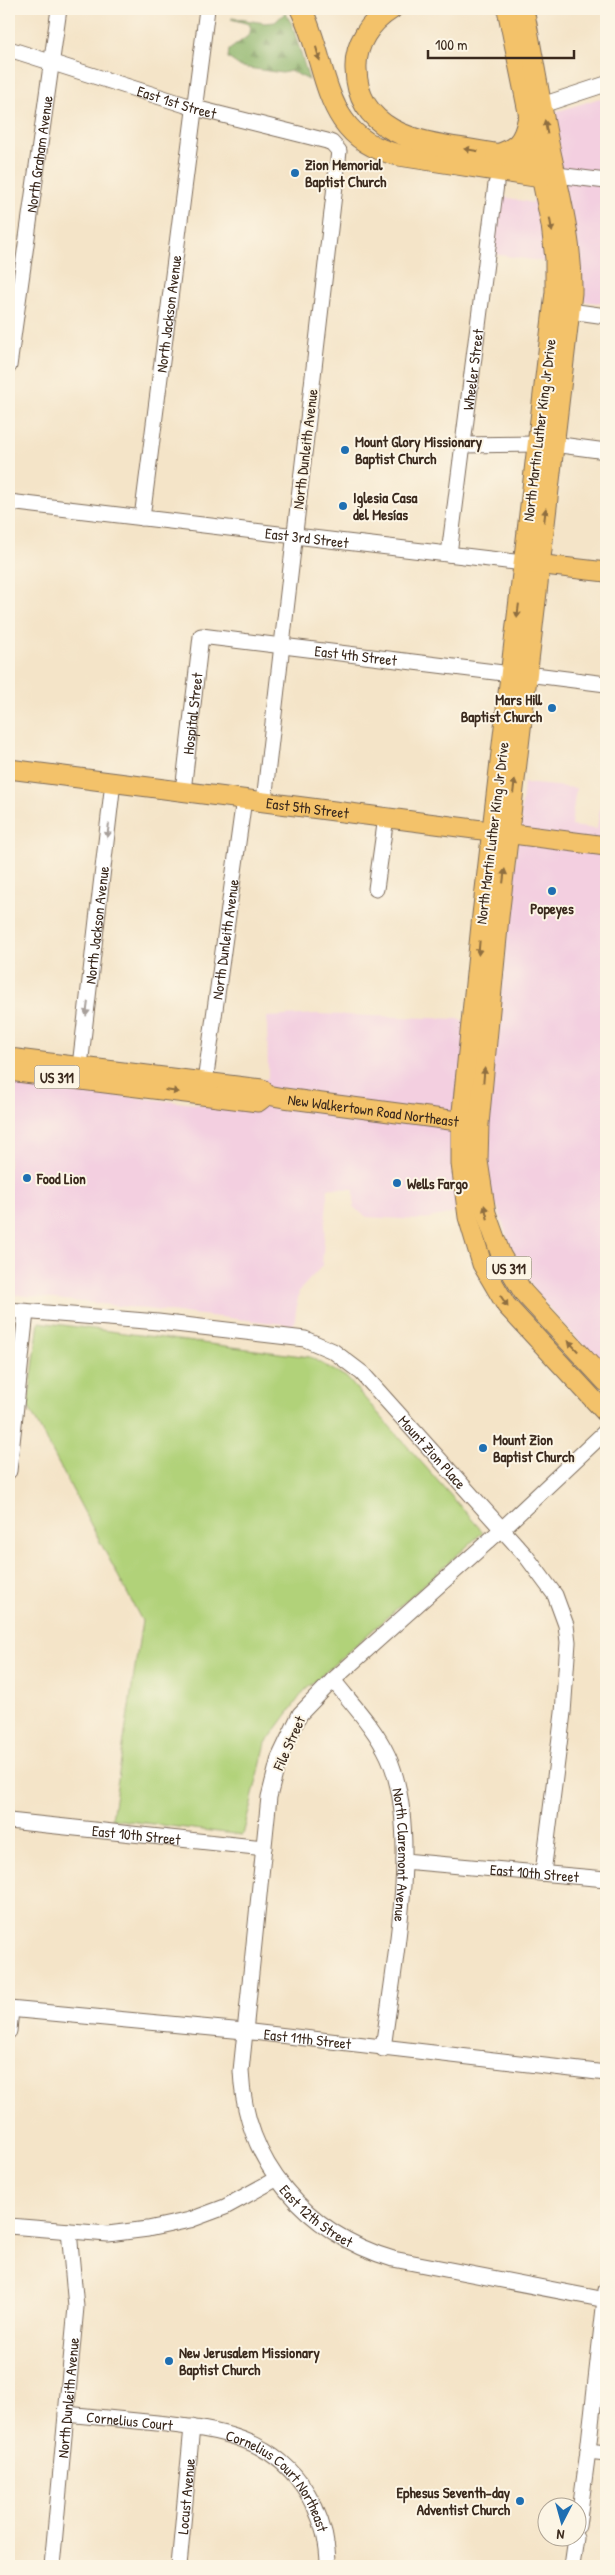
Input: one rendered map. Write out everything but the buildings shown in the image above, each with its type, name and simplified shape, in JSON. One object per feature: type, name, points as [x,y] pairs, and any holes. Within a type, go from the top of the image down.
[{"type":"highway","points":[[301,9],[313,37],[332,102],[348,128],[363,141],[379,149],[399,155],[545,171]]},
{"type":"highway","points":[[391,9],[374,23],[358,51],[357,80],[367,107],[383,124],[407,138],[497,155],[545,171]]},
{"type":"highway","points":[[497,155],[511,150],[520,144],[535,113]]},
{"type":"main road","points":[[507,9],[519,29],[545,171]]},
{"type":"main road","points":[[519,29],[524,9]]},
{"type":"main road","name":"North Martin Luther King Jr Drive","points":[[545,171],[572,258],[570,312],[545,444]]},
{"type":"main road","name":"North Martin Luther King Jr Drive","points":[[545,171],[556,275],[545,444],[500,832],[470,1122],[460,1164],[467,1209],[482,1264],[506,1305],[606,1413]]},
{"type":"main road","name":"East 3rd Street","points":[[531,563],[606,572]]},
{"type":"main road","name":"East 5th Street","points":[[9,769],[606,846]]},
{"type":"main road","name":"New Walkertown Road Northeast","points":[[9,1058],[262,1089],[267,1095],[470,1122]]},
{"type":"main road","name":"New Walkertown Road Northeast","points":[[9,1071],[258,1102],[267,1095]]},
{"type":"main road","name":"North Martin Luther King Jr Drive","points":[[470,1122],[486,1213],[501,1255],[523,1292],[606,1382]]},
{"type":"street","name":"North Graham Avenue","points":[[9,366],[59,9]]},
{"type":"street","name":"North Jackson Avenue","points":[[142,518],[196,108],[207,9]]},
{"type":"street","name":"East 1st Street","points":[[9,49],[196,108],[327,142],[336,147],[340,157]]},
{"type":"street","points":[[535,113],[606,84]]},
{"type":"street","name":"North Dunleith Avenue","points":[[264,801],[340,157]]},
{"type":"street","points":[[545,171],[606,181]]},
{"type":"street","name":"Wheeler Street","points":[[450,554],[462,445],[496,184]]},
{"type":"street","points":[[570,312],[606,316]]},
{"type":"street","points":[[462,445],[545,444],[606,451]]},
{"type":"street","name":"East 3rd Street","points":[[9,502],[531,563]]},
{"type":"street","name":"East 4th Street","points":[[201,636],[606,684]]},
{"type":"street","name":"Hospital Street","points":[[183,791],[201,636]]},
{"type":"street","name":"North Jackson Avenue","points":[[80,1066],[114,782]]},
{"type":"street","name":"North Dunleith Avenue","points":[[205,1082],[244,799]]},
{"type":"street","points":[[376,889],[386,817]]},
{"type":"street","name":"Mount Zion Place","points":[[9,1310],[26,1312],[34,1310],[254,1332],[305,1339],[318,1343],[348,1361],[362,1373],[502,1529],[555,1595],[566,1625],[568,1642],[564,1713],[542,1873]]},
{"type":"street","points":[[9,1471],[26,1312]]},
{"type":"street","name":"File Street","points":[[276,2179],[251,2128],[245,2111],[241,2071],[269,1798],[279,1758],[300,1714],[333,1680],[502,1529],[606,1431]]},
{"type":"street","name":"North Claremont Avenue","points":[[333,1680],[379,1740],[394,1772],[403,1820],[404,1861],[383,2048]]},
{"type":"street","name":"East 10th Street","points":[[9,1821],[264,1848]]},
{"type":"street","name":"East 10th Street","points":[[404,1861],[606,1879]]},
{"type":"street","points":[[9,2030],[10,2009]]},
{"type":"street","name":"East 11th Street","points":[[10,2009],[244,2031],[606,2073]]},
{"type":"street","name":"East 12th Street","points":[[9,2226],[108,2234],[148,2229],[190,2220],[225,2207],[276,2179],[304,2212],[340,2237],[372,2253],[393,2259],[605,2297]]},
{"type":"street","name":"North Dunleith Avenue","points":[[52,2566],[76,2307],[69,2231]]},
{"type":"street","points":[[582,2498],[605,2297]]},
{"type":"street","name":"Cornelius Court","points":[[66,2414],[192,2427]]},
{"type":"street","name":"Locust Avenue","points":[[179,2566],[192,2427]]},
{"type":"street","name":"Cornelius Court Northeast","points":[[192,2427],[210,2429],[253,2442],[268,2451],[295,2475],[310,2497],[322,2521],[326,2539],[328,2566]]},
{"type":"street","points":[[588,2452],[606,2452]]},
{"type":"street","points":[[572,2566],[575,2548]]},
{"type":"shaded area","points":[[600,98],[606,114],[606,304],[583,301],[581,267],[493,254],[499,196],[533,203],[555,112]]},
{"type":"shaded area","points":[[606,763],[606,1370],[537,1294],[509,1243],[497,1205],[419,1220],[367,1217],[354,1208],[354,1189],[328,1188],[322,1266],[299,1291],[294,1325],[9,1294],[9,1083],[212,1106],[268,1078],[267,1017],[316,1014],[459,1019],[497,1032],[524,783],[576,788],[571,826],[597,829]]},
{"type":"green space","points":[[285,13],[292,24],[309,80],[291,71],[282,73],[241,67],[228,58],[229,50],[248,36],[251,28],[249,24],[232,18],[265,23],[275,22]]},
{"type":"green space","points":[[39,1322],[310,1357],[346,1377],[483,1532],[304,1691],[266,1743],[243,1835],[112,1819],[142,1621],[28,1406]]},
{"type":"place","name":"Zion Memorial Baptist Church","points":[[295,173]]},
{"type":"place","name":"Mount Glory Missionary Baptist Church","points":[[345,450]]},
{"type":"place","name":"Iglesia Casa del Mesías","points":[[343,506]]},
{"type":"place","name":"Mars Hill Baptist Church","points":[[552,708]]},
{"type":"place","name":"Popeyes","points":[[552,891]]},
{"type":"place","name":"Food Lion","points":[[27,1178]]},
{"type":"place","name":"Wells Fargo","points":[[397,1183]]},
{"type":"place","name":"Mount Zion Baptist Church","points":[[483,1448]]},
{"type":"place","name":"New Jerusalem Missionary Baptist Church","points":[[169,2361]]},
{"type":"place","name":"Ephesus Seventh-day Adventist Church","points":[[520,2501]]}]
